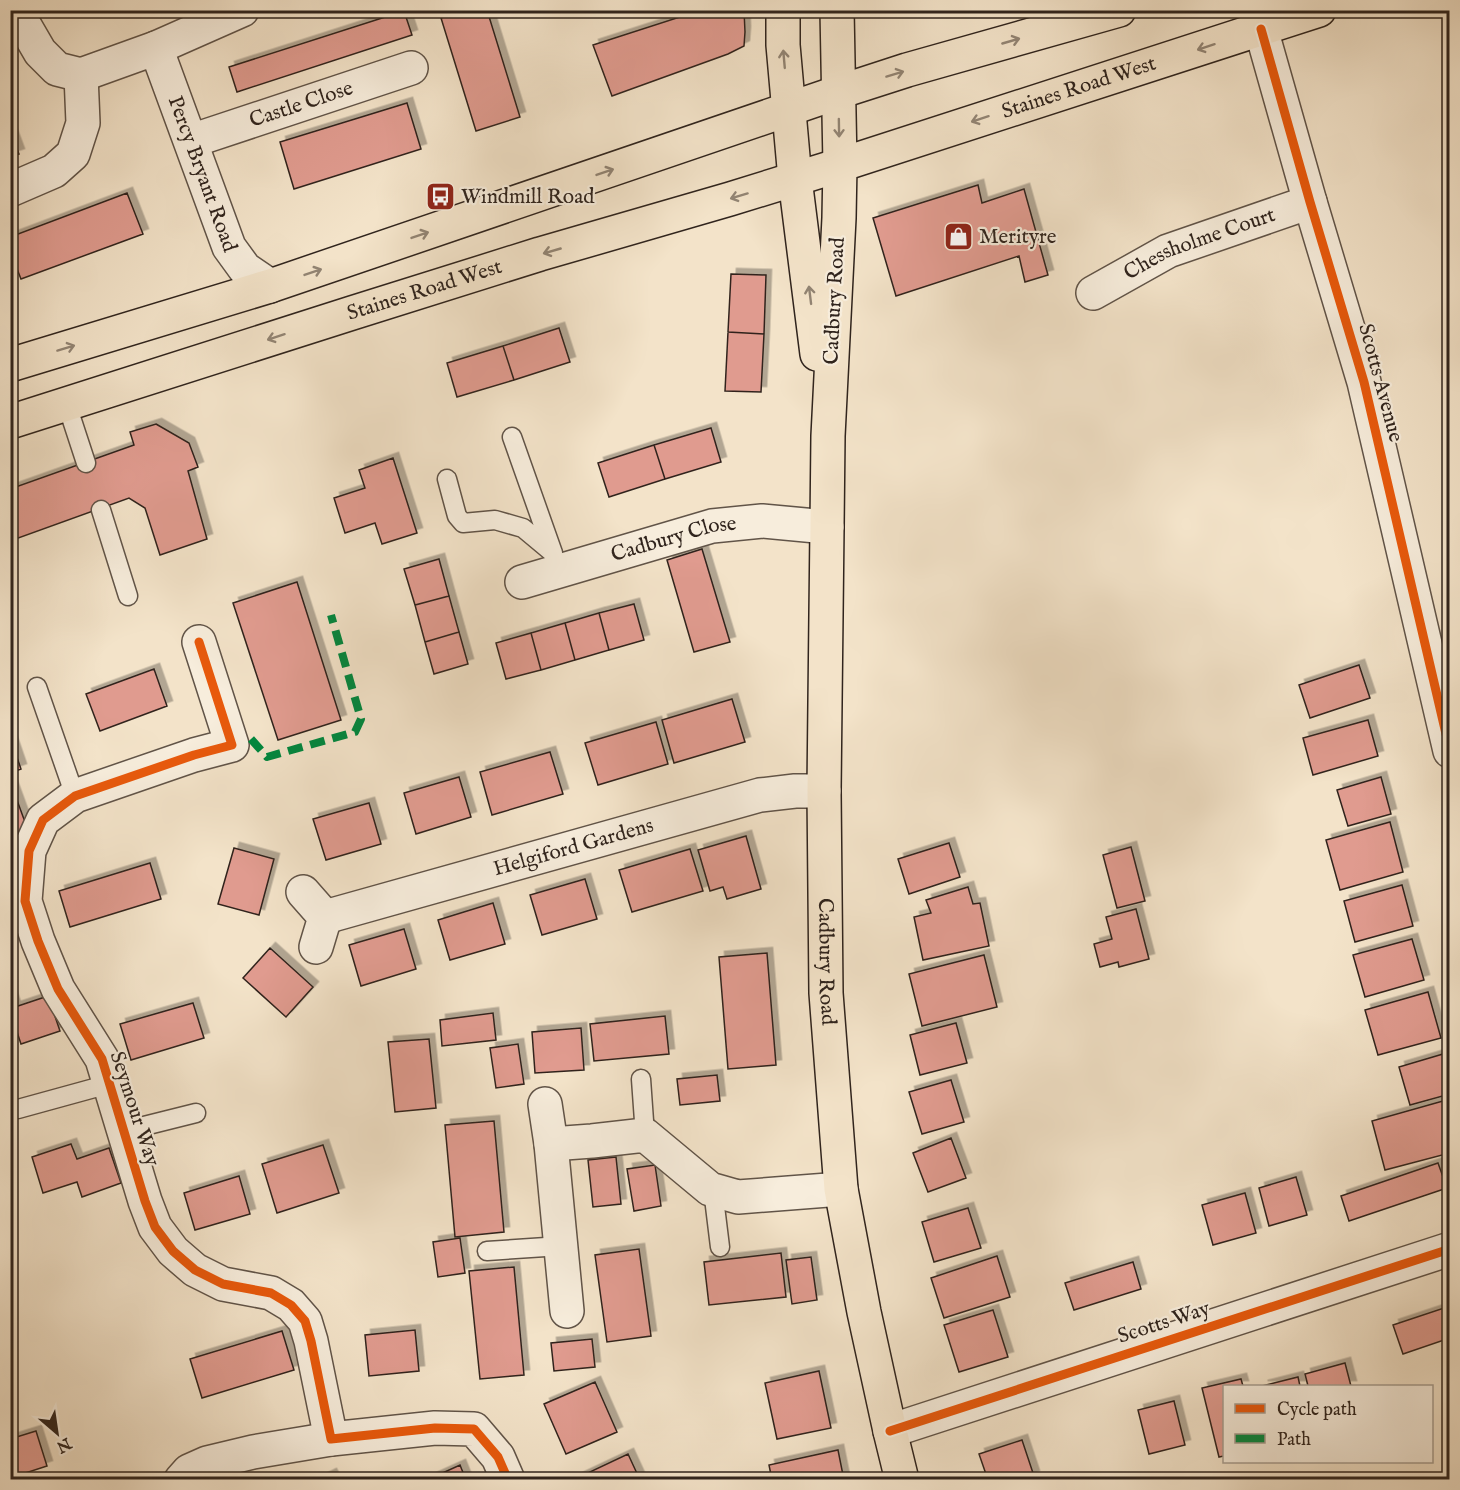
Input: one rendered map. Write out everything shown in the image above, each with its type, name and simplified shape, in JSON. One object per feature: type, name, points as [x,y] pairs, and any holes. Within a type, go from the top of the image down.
[{"type":"main road","points":[[783,10],[783,45],[789,108]]},
{"type":"main road","points":[[837,10],[840,165]]},
{"type":"main road","points":[[10,365],[270,286],[789,108],[907,70],[1119,10]]},
{"type":"main road","name":"Staines Road West","points":[[10,422],[540,254],[840,165],[1319,10]]},
{"type":"main road","name":"Cadbury Road","points":[[789,108],[795,179],[828,436]]},
{"type":"main road","name":"Cadbury Road","points":[[840,165],[828,436],[824,791],[826,993],[841,1189],[864,1312],[902,1479]]},
{"type":"street","points":[[19,10],[22,21],[40,52],[57,69],[81,75],[156,48],[242,10]]},
{"type":"street","name":"Scotts Avenue","points":[[1262,29],[1310,202],[1364,382],[1449,751]]},
{"type":"street","name":"Percy Bryant Road","points":[[156,48],[229,247],[245,269],[270,286]]},
{"type":"street","name":"Castle Close","points":[[191,141],[411,68]]},
{"type":"street","points":[[10,190],[54,171],[73,154],[83,123],[81,75]]},
{"type":"street","name":"Chessholme Court","points":[[1093,292],[1168,251],[1310,202]]},
{"type":"street","name":"Cadbury Close","points":[[522,582],[555,562],[712,526],[762,521],[827,527]]},
{"type":"street","name":"Seymour Way","points":[[199,642],[242,742],[137,774],[75,796],[44,820],[29,851],[18,903],[38,941],[58,989],[102,1059],[155,1227],[173,1251],[195,1270],[223,1284],[271,1293],[291,1305],[305,1321],[312,1341],[331,1440]]},
{"type":"street","name":"Helgiford Gardens","points":[[303,892],[320,932],[760,795],[795,791],[824,791]]},
{"type":"street","points":[[545,1104],[567,1311]]},
{"type":"street","points":[[551,1144],[645,1135],[710,1189],[738,1197],[841,1189]]},
{"type":"street","name":"Scotts Way","points":[[890,1431],[1449,1248]]},
{"type":"street","points":[[181,1479],[189,1471],[207,1463],[252,1452],[435,1428],[474,1429],[498,1457],[508,1479]]},
{"type":"lane","points":[[67,405],[86,463]]},
{"type":"lane","points":[[513,437],[555,562]]},
{"type":"lane","points":[[447,479],[457,516],[463,523],[495,520],[523,528],[555,562]]},
{"type":"lane","points":[[101,510],[128,596]]},
{"type":"lane","points":[[37,687],[75,796]]},
{"type":"lane","points":[[641,1079],[645,1135]]},
{"type":"lane","points":[[18,1109],[109,1084]]},
{"type":"lane","points":[[124,1131],[196,1113]]},
{"type":"lane","points":[[713,1190],[720,1247]]},
{"type":"lane","points":[[487,1251],[561,1246]]},
{"type":"building","points":[[465,10],[487,10],[520,117],[476,131],[441,18]]},
{"type":"building","points":[[682,10],[744,10],[744,46],[728,54],[612,96],[593,45],[683,16]]},
{"type":"building","points":[[404,11],[412,35],[237,92],[229,67]]},
{"type":"building","points":[[407,103],[421,149],[294,189],[280,142]]},
{"type":"building","points":[[10,130],[19,154],[10,157]]},
{"type":"building","name":"Merityre","points":[[978,185],[982,203],[1024,189],[1048,275],[1025,282],[1019,256],[896,296],[873,218]]},
{"type":"building","points":[[127,193],[143,234],[21,279],[10,251],[10,237]]},
{"type":"building","points":[[731,274],[766,275],[764,334],[728,332]]},
{"type":"building","points":[[559,328],[570,362],[514,380],[503,346]]},
{"type":"building","points":[[728,332],[764,334],[761,392],[725,391]]},
{"type":"building","points":[[503,346],[514,380],[457,397],[447,363]]},
{"type":"building","points":[[156,424],[189,443],[198,467],[188,471],[207,539],[160,555],[145,508],[129,498],[10,541],[10,489],[134,445],[130,432]]},
{"type":"building","points":[[711,428],[721,462],[665,479],[654,445]]},
{"type":"building","points":[[654,445],[665,479],[609,497],[598,463]]},
{"type":"building","points":[[393,458],[417,533],[382,544],[375,523],[345,533],[334,498],[365,488],[359,470]]},
{"type":"building","points":[[702,549],[730,642],[694,652],[667,560]]},
{"type":"building","points":[[439,559],[449,596],[415,605],[404,569]]},
{"type":"building","points":[[297,582],[341,720],[278,740],[233,603]]},
{"type":"building","points":[[449,596],[459,632],[425,642],[415,605]]},
{"type":"building","points":[[634,604],[644,640],[609,650],[599,613]]},
{"type":"building","points":[[599,613],[609,650],[575,660],[565,623]]},
{"type":"building","points":[[565,623],[575,660],[541,670],[531,633]]},
{"type":"building","points":[[459,632],[468,664],[434,674],[425,642]]},
{"type":"building","points":[[531,633],[541,670],[506,679],[496,643]]},
{"type":"building","points":[[1359,665],[1370,698],[1310,718],[1299,685]]},
{"type":"building","points":[[154,669],[167,706],[100,731],[86,694]]},
{"type":"building","points":[[732,699],[745,742],[674,763],[662,720]]},
{"type":"building","points":[[1368,720],[1378,756],[1313,775],[1303,738]]},
{"type":"building","points":[[656,722],[668,764],[598,785],[585,743]]},
{"type":"building","points":[[10,737],[21,769],[10,773]]},
{"type":"building","points":[[550,752],[563,794],[492,815],[480,772]]},
{"type":"building","points":[[459,777],[471,817],[416,834],[404,793]]},
{"type":"building","points":[[1381,777],[1391,814],[1348,826],[1337,790]]},
{"type":"building","points":[[10,781],[29,833],[10,839]]},
{"type":"building","points":[[369,803],[381,844],[326,860],[313,819]]},
{"type":"building","points":[[1390,822],[1403,872],[1340,890],[1326,840]]},
{"type":"building","points":[[746,836],[761,889],[727,899],[723,887],[710,891],[698,850]]},
{"type":"building","points":[[949,843],[960,877],[909,894],[898,859]]},
{"type":"building","points":[[1131,847],[1145,901],[1117,908],[1103,855]]},
{"type":"building","points":[[234,848],[274,859],[259,915],[218,904]]},
{"type":"building","points":[[690,849],[703,891],[632,912],[619,870]]},
{"type":"building","points":[[150,863],[161,899],[70,927],[59,891]]},
{"type":"building","points":[[585,879],[597,919],[542,935],[530,895]]},
{"type":"building","points":[[1402,885],[1413,926],[1355,942],[1344,901]]},
{"type":"building","points":[[968,887],[973,904],[980,903],[989,946],[923,960],[914,917],[931,913],[926,900]]},
{"type":"building","points":[[493,903],[505,944],[450,960],[438,920]]},
{"type":"building","points":[[1136,909],[1149,959],[1119,967],[1118,962],[1100,967],[1094,944],[1112,939],[1106,917]]},
{"type":"building","points":[[404,929],[416,969],[361,986],[349,945]]},
{"type":"building","points":[[1412,939],[1424,980],[1365,997],[1353,955]]},
{"type":"building","points":[[270,948],[313,987],[286,1017],[243,978]]},
{"type":"building","points":[[767,953],[776,1065],[728,1069],[719,957]]},
{"type":"building","points":[[984,955],[997,1007],[922,1026],[909,974]]},
{"type":"building","points":[[1428,992],[1441,1038],[1378,1055],[1365,1010]]},
{"type":"building","points":[[10,993],[15,1007],[48,996],[60,1031],[21,1044],[16,1029],[10,1031]]},
{"type":"building","points":[[193,1003],[204,1038],[131,1060],[120,1024]]},
{"type":"building","points":[[493,1013],[496,1040],[442,1046],[440,1020]]},
{"type":"building","points":[[665,1016],[669,1054],[594,1061],[590,1024]]},
{"type":"building","points":[[956,1023],[967,1063],[920,1075],[910,1035]]},
{"type":"building","points":[[581,1028],[584,1070],[535,1073],[532,1032]]},
{"type":"building","points":[[429,1039],[436,1108],[395,1112],[388,1042]]},
{"type":"building","points":[[518,1044],[524,1084],[496,1088],[490,1048]]},
{"type":"building","points":[[1443,1054],[1450,1079],[1450,1094],[1410,1105],[1399,1067]]},
{"type":"building","points":[[717,1075],[720,1101],[680,1105],[677,1079]]},
{"type":"building","points":[[951,1080],[964,1122],[922,1134],[909,1092]]},
{"type":"building","points":[[1450,1099],[1450,1153],[1385,1170],[1372,1121]]},
{"type":"building","points":[[494,1121],[504,1232],[455,1237],[445,1125]]},
{"type":"building","points":[[951,1138],[966,1178],[928,1192],[913,1153]]},
{"type":"building","points":[[71,1144],[77,1159],[109,1148],[121,1183],[82,1197],[77,1182],[43,1193],[32,1157]]},
{"type":"building","points":[[323,1145],[339,1193],[277,1213],[262,1164]]},
{"type":"building","points":[[616,1157],[621,1204],[593,1207],[588,1160]]},
{"type":"building","points":[[1438,1163],[1447,1188],[1349,1221],[1341,1196]]},
{"type":"building","points":[[655,1165],[661,1206],[634,1211],[627,1169]]},
{"type":"building","points":[[239,1176],[250,1214],[195,1230],[184,1193]]},
{"type":"building","points":[[1296,1177],[1307,1215],[1269,1226],[1259,1188]]},
{"type":"building","points":[[1245,1193],[1256,1233],[1213,1245],[1202,1205]]},
{"type":"building","points":[[968,1208],[981,1248],[934,1262],[922,1222]]},
{"type":"building","points":[[460,1238],[465,1273],[438,1277],[433,1242]]},
{"type":"building","points":[[639,1249],[651,1336],[607,1342],[595,1255]]},
{"type":"building","points":[[781,1253],[786,1297],[709,1305],[704,1262]]},
{"type":"building","points":[[997,1256],[1010,1297],[944,1318],[931,1278]]},
{"type":"building","points":[[811,1257],[817,1300],[792,1304],[786,1260]]},
{"type":"building","points":[[1133,1262],[1141,1289],[1074,1310],[1065,1283]]},
{"type":"building","points":[[514,1267],[524,1375],[480,1379],[469,1271]]},
{"type":"building","points":[[1450,1306],[1450,1338],[1403,1354],[1393,1325]]},
{"type":"building","points":[[993,1310],[1008,1357],[959,1372],[944,1325]]},
{"type":"building","points":[[415,1330],[419,1371],[369,1376],[365,1335]]},
{"type":"building","points":[[282,1331],[294,1370],[202,1398],[190,1359]]},
{"type":"building","points":[[592,1339],[595,1367],[554,1371],[551,1343]]},
{"type":"building","points":[[1345,1363],[1351,1385],[1308,1385],[1305,1374]]},
{"type":"building","points":[[819,1371],[831,1428],[777,1439],[765,1383]]},
{"type":"building","points":[[1298,1377],[1300,1385],[1266,1385]]},
{"type":"building","points":[[1241,1379],[1243,1385],[1223,1385],[1223,1456],[1219,1457],[1202,1388]]},
{"type":"building","points":[[595,1382],[617,1432],[566,1454],[544,1404]]},
{"type":"building","points":[[1174,1401],[1185,1445],[1149,1454],[1138,1410]]},
{"type":"building","points":[[36,1431],[47,1466],[10,1478],[10,1439]]},
{"type":"building","points":[[1022,1440],[1034,1476],[1022,1480],[988,1480],[979,1454]]},
{"type":"building","points":[[838,1450],[844,1480],[772,1480],[769,1465]]},
{"type":"building","points":[[628,1454],[640,1480],[578,1480],[577,1478]]},
{"type":"building","points":[[460,1465],[466,1480],[427,1480]]},
{"type":"building","points":[[331,1474],[334,1480],[319,1480]]},
{"type":"marked path","points":[[251,739],[267,757],[355,732],[361,719],[331,615]]},
{"type":"cycle path","points":[[1261,29],[1364,382],[1450,751]]},
{"type":"cycle path","points":[[199,642],[232,745],[194,755],[75,796],[43,820],[29,851],[25,901],[38,941],[58,989],[102,1059],[155,1227],[173,1251],[195,1270],[223,1284],[271,1293],[291,1305],[305,1321],[331,1439],[435,1428],[474,1429],[498,1457],[508,1480]]},
{"type":"cycle path","points":[[890,1431],[1450,1249]]},
{"type":"place","name":"Windmill Road","points":[[440,197]]},
{"type":"place","name":"Merityre","points":[[958,237]]}]
